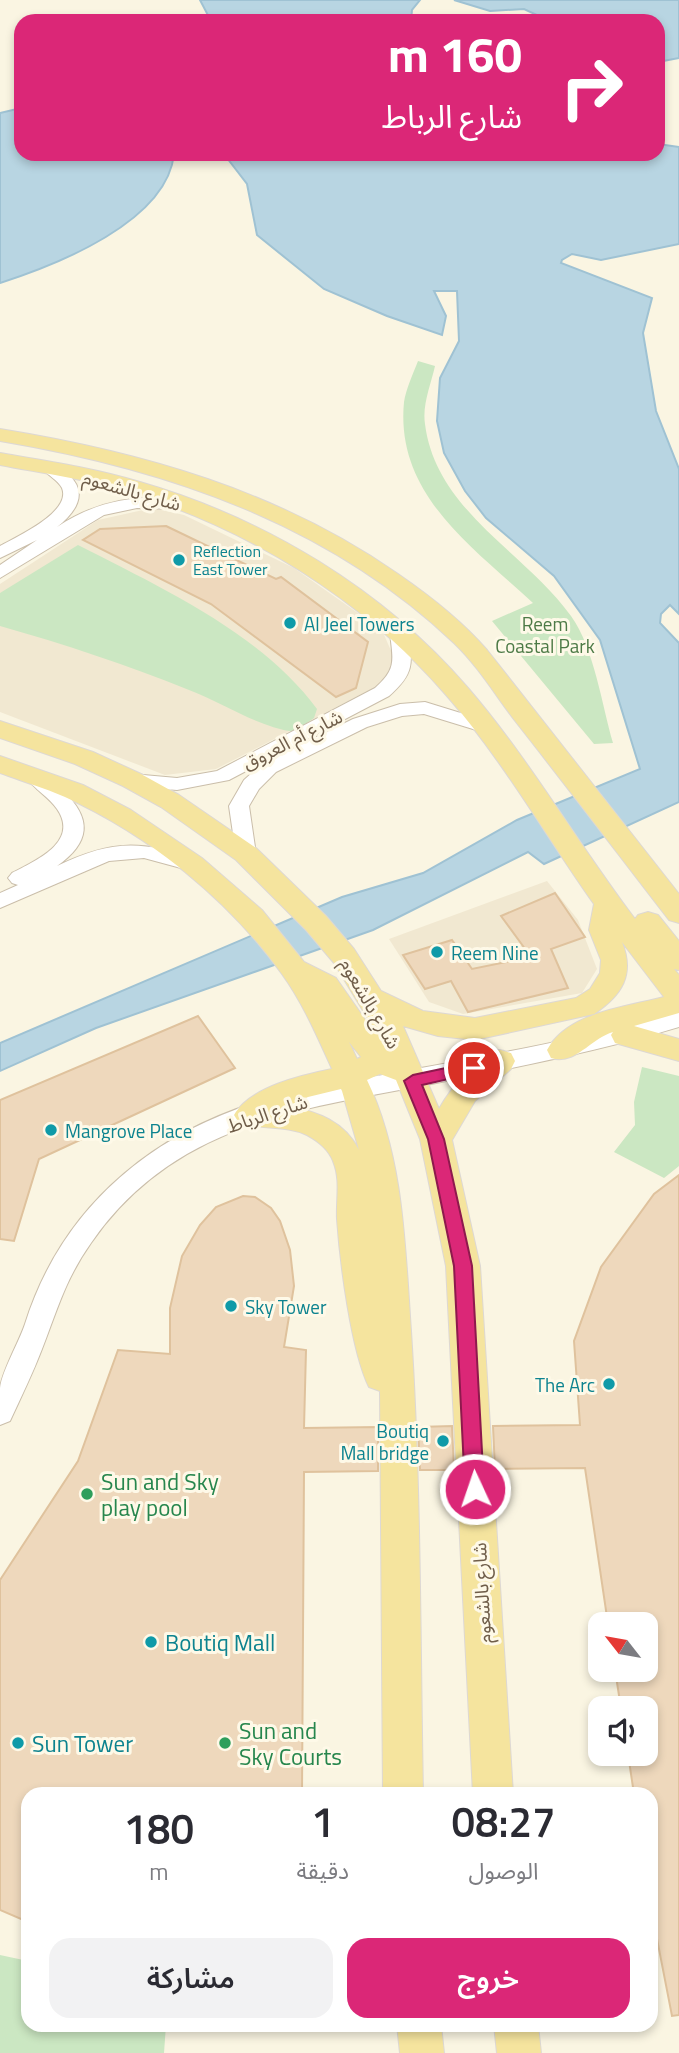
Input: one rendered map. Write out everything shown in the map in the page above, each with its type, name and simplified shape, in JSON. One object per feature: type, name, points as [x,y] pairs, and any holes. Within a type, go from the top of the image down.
[{"type":"main road","name":"شارع بالشعوم","points":[[0,435],[114,455],[175,473],[293,520],[407,592],[464,640],[679,913]]},
{"type":"main road","name":"شارع بالشعوم","points":[[0,459],[124,485],[181,504],[265,538],[356,596],[433,665],[486,727],[600,891],[679,995]]},
{"type":"main road","name":"شارع بالشعوم","points":[[0,729],[83,758],[132,780],[189,813],[246,854],[316,923],[344,956],[388,1026],[436,1139],[463,1266],[493,1787]]},
{"type":"main road","points":[[0,764],[74,791],[122,816],[192,864],[230,897],[252,917],[293,968],[322,1015],[354,1083],[376,1153],[387,1213],[398,1403],[403,1787]]},
{"type":"main road","points":[[600,891],[648,922],[679,960]]},
{"type":"main road","points":[[372,999],[415,1019],[438,1025],[475,1029],[584,1007],[600,996],[614,974],[615,960],[603,930],[600,891]]},
{"type":"main road","points":[[293,968],[326,985],[360,1037],[381,1059],[413,1081]]},
{"type":"main road","points":[[562,1050],[590,1028],[679,1003]]},
{"type":"main road","points":[[250,1115],[282,1095],[354,1083],[381,1059],[389,1045],[388,1026]]},
{"type":"main road","points":[[626,1035],[679,1050]]},
{"type":"main road","points":[[436,1139],[464,1093],[500,1061]]},
{"type":"main road","points":[[250,1115],[294,1118],[319,1126],[340,1144],[349,1159],[355,1183],[352,1211],[358,1256],[378,1363],[384,1387],[398,1403]]},
{"type":"main road","points":[[420,2032],[422,2053]]},
{"type":"main road","points":[[517,2032],[519,2053]]},
{"type":"street","points":[[0,554],[65,514],[72,498],[69,485],[50,468]]},
{"type":"street","points":[[0,573],[92,513],[139,503],[181,504]]},
{"type":"street","name":"شارع أم العروق","points":[[132,780],[177,784],[228,773],[382,692],[400,677],[403,666],[400,633]]},
{"type":"street","name":"شارع أم العروق","points":[[246,854],[239,806],[251,785],[269,768],[360,723],[400,710],[425,709],[450,714],[486,727]]},
{"type":"street","points":[[228,773],[239,783],[251,785]]},
{"type":"street","points":[[0,887],[52,861],[72,840],[74,820],[69,809],[37,778]]},
{"type":"street","points":[[0,901],[98,858],[118,852],[144,852],[192,864]]},
{"type":"street","points":[[354,1083],[413,1081],[562,1050],[679,1019]]},
{"type":"street","name":"شارع الرباط","points":[[0,1413],[36,1331],[45,1301],[61,1268],[89,1226],[118,1193],[172,1149],[250,1115]]},
{"type":"shaded area","points":[[152,508],[184,515],[294,568],[382,630],[395,660],[383,683],[216,769],[165,775],[0,712],[0,584],[98,520]]},
{"type":"shaded area","name":"Reem Nine","points":[[547,881],[578,920],[597,969],[582,993],[463,1014],[429,1002],[389,939]]},
{"type":"green space","name":"Reem Coastal Park","points":[[418,361],[435,366],[424,417],[433,455],[446,482],[464,506],[552,593],[571,616],[586,644],[613,743],[594,744],[492,621],[533,603],[463,539],[425,492],[412,465],[404,435],[404,402]]},
{"type":"green space","points":[[78,545],[175,595],[238,635],[268,657],[294,682],[317,709],[314,718],[294,732],[280,729],[142,672],[0,626],[0,593]]},
{"type":"green space","points":[[642,1067],[679,1076],[679,1166],[664,1178],[614,1152],[635,1125],[634,1102]]},
{"type":"green space","points":[[0,1955],[21,1960],[21,2032],[166,2032],[164,2053],[0,2053]]},
{"type":"water","points":[[200,0],[420,0],[412,14],[207,14]]},
{"type":"water","points":[[454,0],[679,0],[679,58],[665,61],[665,14],[535,14],[524,9],[490,11]]},
{"type":"water","points":[[14,110],[14,161],[172,161],[167,178],[152,200],[131,220],[105,237],[50,265],[0,283],[0,113]]},
{"type":"water","points":[[665,145],[679,147],[679,244],[601,260],[572,254],[561,263],[652,298],[643,333],[656,411],[679,469],[679,614],[670,605],[661,614],[660,623],[679,643],[679,802],[544,864],[528,852],[373,930],[96,1028],[0,1071],[0,1043],[342,897],[423,873],[517,820],[640,769],[600,640],[554,576],[486,518],[465,491],[444,453],[437,421],[440,378],[459,341],[457,291],[434,291],[446,316],[442,335],[387,316],[324,289],[257,235],[247,184],[229,161],[665,161]]},
{"type":"building","points":[[166,526],[276,579],[281,577],[368,642],[356,688],[336,697],[211,604],[83,540],[100,529]]},
{"type":"building","name":"Reem Nine","points":[[555,893],[585,937],[551,949],[568,988],[468,1012],[451,981],[425,989],[403,955],[452,940],[472,969],[531,957],[501,916]]},
{"type":"building","name":"Mangrove Place","points":[[198,1016],[235,1068],[39,1159],[14,1241],[0,1239],[0,1100]]},
{"type":"building","points":[[679,1175],[679,2015],[672,2016],[658,1944],[658,1787],[633,1787],[630,1766],[658,1766],[658,1696],[619,1696],[617,1682],[658,1682],[658,1612],[606,1612],[585,1468],[495,1469],[493,1426],[580,1425],[574,1341],[601,1267],[654,1194]]},
{"type":"building","name":"Boutiq Mall","points":[[243,1196],[255,1197],[271,1208],[280,1221],[290,1250],[294,1286],[284,1347],[306,1350],[304,1428],[378,1427],[378,1471],[304,1472],[302,1787],[21,1787],[21,1919],[0,1910],[0,1580],[78,1461],[118,1350],[170,1354],[170,1308],[182,1256],[200,1225],[216,1207]]},
{"type":"building","points":[[452,1426],[454,1470],[420,1470],[418,1427]]},
{"type":"place","name":"Reflection East Tower","points":[[179,560]]},
{"type":"place","name":"Al Jeel Towers","points":[[290,623]]},
{"type":"place","name":"Reem Nine","points":[[437,952]]},
{"type":"place","name":"Mangrove Place","points":[[51,1130]]},
{"type":"place","name":"Sky Tower","points":[[231,1306]]},
{"type":"place","name":"The Arc","points":[[609,1384]]},
{"type":"place","name":"Boutiq Mall bridge","points":[[443,1441]]},
{"type":"place","name":"Sun and Sky play pool","points":[[87,1494]]},
{"type":"place","name":"Boutiq Mall","points":[[151,1642]]},
{"type":"place","name":"Sun Tower","points":[[18,1743]]},
{"type":"place","name":"Sun and Sky Courts","points":[[225,1743]]},
{"type":"route","points":[[474,1068],[413,1081],[436,1139],[463,1266],[475,1489]]}]
